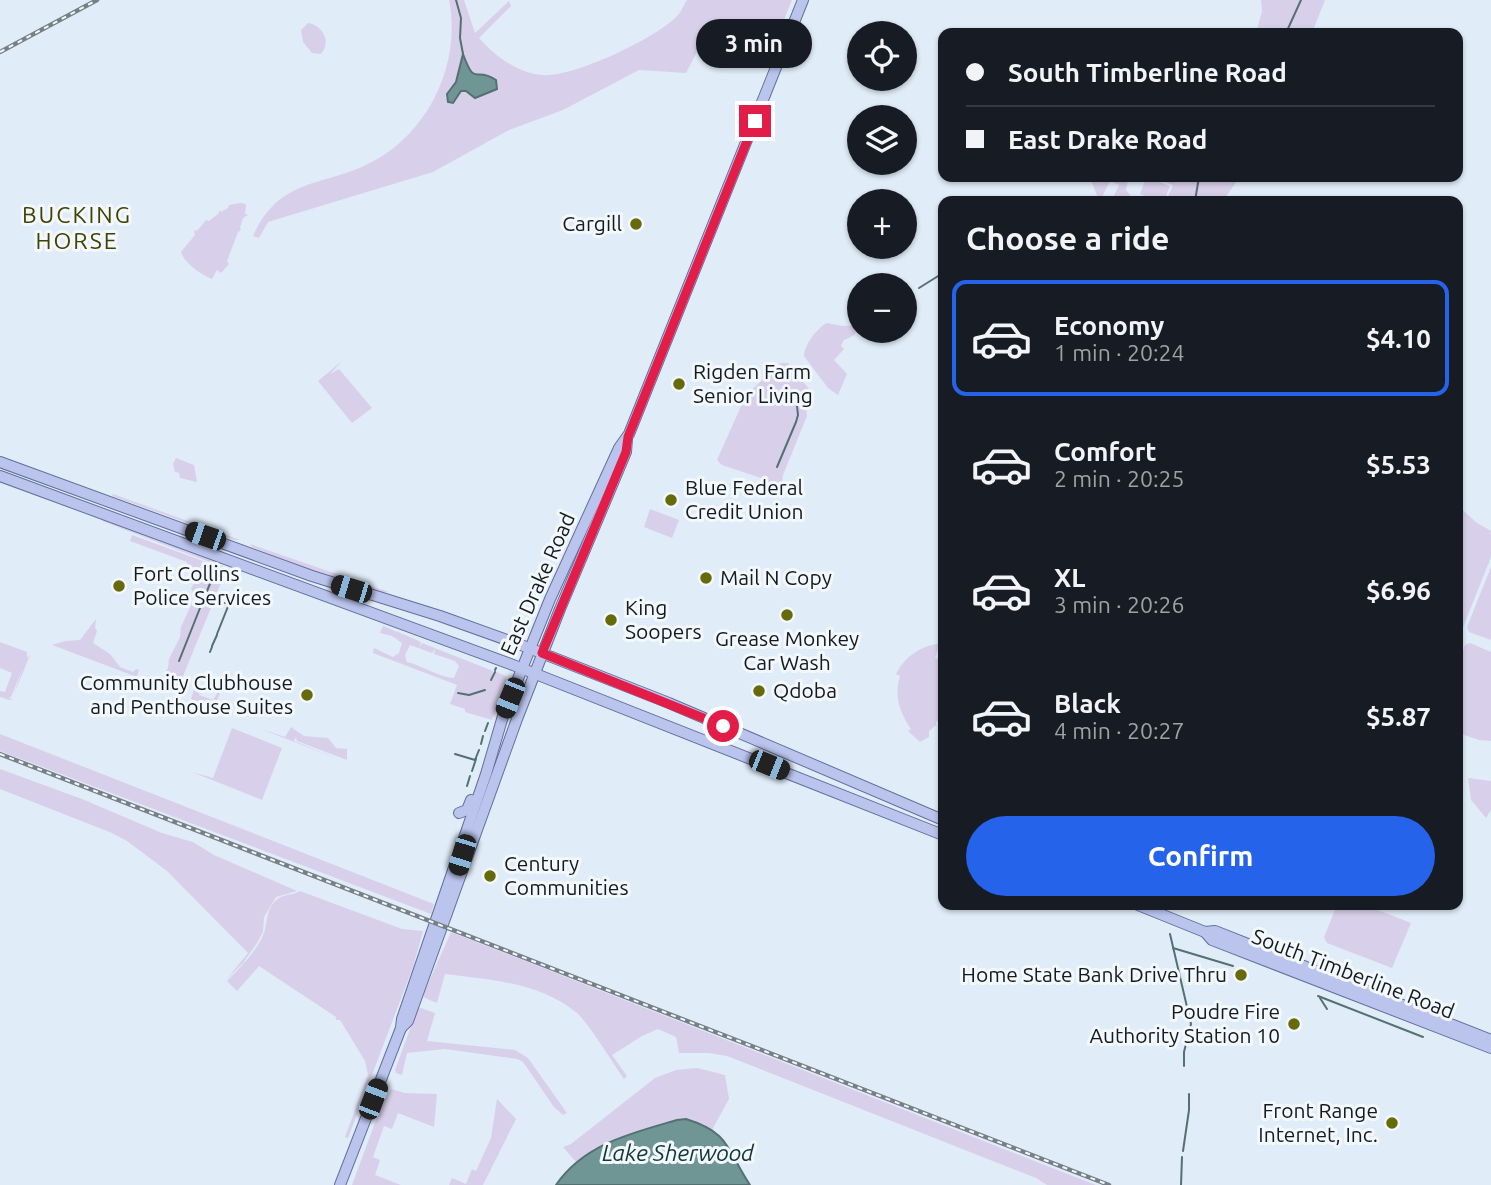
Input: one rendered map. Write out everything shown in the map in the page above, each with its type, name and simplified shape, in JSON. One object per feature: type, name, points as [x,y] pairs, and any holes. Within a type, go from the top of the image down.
[{"type":"main road","name":"East Drake Road","points":[[340,1185],[401,1028],[420,966],[476,820],[626,452],[628,437],[803,0]]},
{"type":"main road","name":"East Drake Road","points":[[491,759],[503,716],[530,648],[619,448],[628,437]]},
{"type":"main road","points":[[0,462],[312,576],[477,628],[530,648],[668,702],[938,818]]},
{"type":"main road","points":[[597,522],[594,517],[611,467]]},
{"type":"main road","points":[[0,476],[522,668],[938,833]]},
{"type":"main road","points":[[174,539],[198,542],[234,555],[242,549]]},
{"type":"main road","points":[[237,562],[243,558],[297,576],[312,576]]},
{"type":"main road","points":[[459,813],[467,810],[484,766],[491,759]]},
{"type":"main road","points":[[476,820],[491,759]]},
{"type":"main road","name":"East Drake Road","points":[[401,1028],[420,1002],[476,820]]},
{"type":"main road","name":"South Timberline Road","points":[[1150,910],[1205,932],[1212,940],[1491,1048]]},
{"type":"main road","name":"South Timberline Road","points":[[1205,932],[1215,931],[1491,1040]]},
{"type":"main road","points":[[420,966],[422,974],[415,994],[420,1002]]},
{"type":"shaded area","points":[[449,0],[464,0],[475,33],[509,1],[511,6],[479,38],[507,62],[524,71],[542,75],[574,70],[635,44],[669,23],[679,14],[687,0],[792,0],[772,49],[710,27],[686,73],[639,70],[563,110],[509,130],[433,172],[268,222],[259,238],[253,236],[263,217],[288,194],[366,165],[388,153],[407,137],[422,118],[445,73],[452,25]]},
{"type":"shaded area","points":[[1261,0],[1325,0],[1314,28],[1257,28],[1262,11]]},
{"type":"shaded area","points":[[308,23],[324,34],[326,44],[321,54],[312,53],[303,42],[301,30]]},
{"type":"shaded area","points":[[1110,182],[1103,196],[1097,196],[1092,183]]},
{"type":"shaded area","points":[[1113,182],[1128,182],[1126,190],[1131,196],[1114,196],[1119,185]]},
{"type":"shaded area","points":[[1144,182],[1159,182],[1170,186],[1166,196],[1140,194]]},
{"type":"shaded area","points":[[1165,182],[1236,182],[1226,196],[1168,196],[1173,185]]},
{"type":"shaded area","points":[[246,204],[245,214],[248,215],[243,218],[241,230],[227,261],[229,264],[221,273],[217,270],[212,279],[189,264],[181,252],[195,235],[194,231],[206,220],[209,221],[229,205]]},
{"type":"shaded area","points":[[827,323],[847,326],[847,338],[841,346],[844,349],[834,360],[847,374],[838,395],[828,388],[804,356],[812,337]]},
{"type":"shaded area","points":[[342,361],[330,374],[339,369],[372,408],[352,423],[318,381]]},
{"type":"shaded area","points":[[781,363],[788,363],[809,389],[804,395],[807,416],[783,475],[782,484],[776,486],[722,465],[717,460],[746,395]]},
{"type":"shaded area","points":[[176,458],[194,465],[197,482],[180,478],[173,464]]},
{"type":"shaded area","points":[[113,494],[240,540],[112,496]]},
{"type":"shaded area","points":[[650,509],[679,520],[672,538],[644,527]]},
{"type":"shaded area","points":[[1463,510],[1491,531],[1491,557],[1463,627]]},
{"type":"shaded area","points":[[103,518],[229,565],[212,563],[102,521]]},
{"type":"shaded area","points":[[132,535],[203,561],[199,569],[187,565],[187,562],[130,541]]},
{"type":"shaded area","points":[[250,544],[389,592],[379,592],[344,582]]},
{"type":"shaded area","points":[[204,561],[227,568],[214,600],[191,589]]},
{"type":"shaded area","points":[[1491,567],[1491,640],[1469,632],[1467,627]]},
{"type":"shaded area","points":[[192,603],[211,608],[176,693],[144,680],[145,677],[160,682],[168,668],[169,659]]},
{"type":"shaded area","points":[[96,619],[97,631],[93,643],[110,654],[120,667],[133,672],[139,670],[137,677],[52,645],[80,640]]},
{"type":"shaded area","points":[[383,626],[395,631],[395,634],[396,631],[421,642],[420,647],[422,643],[493,671],[491,680],[496,672],[506,676],[507,681],[492,720],[465,712],[465,709],[450,704],[457,685],[373,653],[374,648],[393,657],[399,653],[402,643],[392,636],[380,633]],"holes":[[[410,645],[432,653],[435,649],[434,654],[455,661],[459,666],[454,678],[407,662],[405,655]]]},
{"type":"shaded area","points":[[0,642],[27,652],[27,658],[30,655],[13,697],[23,668],[11,697],[8,698],[13,699],[10,700],[0,697],[0,691],[5,692],[12,673],[0,668]]},
{"type":"shaded area","points":[[1470,643],[1491,652],[1491,741],[1463,735],[1465,645]]},
{"type":"shaded area","points":[[938,644],[935,658],[938,659],[938,722],[929,731],[929,737],[920,742],[908,731],[911,729],[903,716],[898,697],[900,676],[896,674],[915,652]]},
{"type":"shaded area","points":[[221,678],[225,680],[214,708],[191,699],[196,683],[202,686],[199,695],[213,700]]},
{"type":"shaded area","points":[[291,727],[304,736],[328,738],[336,748],[347,749],[347,760],[297,741],[296,737],[294,741],[338,759],[261,729],[285,737]]},
{"type":"shaded area","points":[[232,728],[282,748],[262,800],[192,772],[213,778]]},
{"type":"shaded area","points":[[0,734],[434,904],[431,914],[0,751]]},
{"type":"shaded area","points":[[0,769],[82,799],[162,833],[193,842],[214,855],[297,891],[276,897],[264,917],[263,932],[257,943],[243,963],[226,980],[248,953],[167,871],[112,833],[0,789]]},
{"type":"shaded area","points":[[1468,778],[1491,781],[1491,810],[1486,818],[1471,800]]},
{"type":"shaded area","points":[[300,891],[402,929],[423,931],[413,967],[348,1138],[345,1137],[368,1075],[365,1061],[340,1020],[336,1020],[336,1017],[259,966],[237,991],[227,981],[258,944],[274,902]]},
{"type":"shaded area","points":[[1335,910],[1378,910],[1411,923],[1392,968],[1327,943],[1324,937]]},
{"type":"shaded area","points":[[451,932],[1096,1185],[1047,1185],[1036,1178],[727,1056],[679,1053],[676,1037],[658,1029],[612,1055],[627,1076],[624,1079],[577,1013],[547,995],[514,984],[445,974],[437,1003],[425,998],[423,995]]},
{"type":"shaded area","points":[[421,1008],[435,1013],[427,1041],[515,1050],[528,1058],[567,1113],[563,1115],[554,1107],[523,1062],[517,1059],[445,1049],[407,1053],[402,1075],[396,1073],[417,1010]]},
{"type":"shaded area","points":[[697,1068],[725,1075],[729,1099],[712,1130],[686,1119],[592,1151],[577,1163],[563,1147],[571,1144],[655,1078],[676,1070]]},
{"type":"shaded area","points":[[391,1089],[405,1093],[437,1094],[434,1127],[398,1113],[392,1129],[384,1126],[373,1157],[380,1160],[375,1175],[401,1185],[352,1185],[383,1101]]},
{"type":"shaded area","points":[[497,1099],[516,1119],[483,1185],[449,1185],[452,1178],[466,1184],[472,1169],[476,1171],[491,1138]]},
{"type":"water","points":[[463,54],[473,74],[489,76],[496,80],[497,89],[475,98],[466,91],[461,91],[453,103],[448,102],[447,94],[456,82]]},
{"type":"water","name":"Lake Sherwood","points":[[686,1119],[701,1124],[720,1137],[750,1185],[556,1185],[580,1159],[610,1142]]},
{"type":"waterway","points":[[456,0],[461,18],[460,38],[463,54]]},
{"type":"waterway","points":[[1288,28],[1301,0]]},
{"type":"waterway","points":[[1196,196],[1198,182]]},
{"type":"waterway","points":[[919,288],[938,276]]},
{"type":"waterway","points":[[777,467],[798,415],[796,397]]},
{"type":"waterway","points":[[207,591],[212,579]]},
{"type":"waterway","points":[[227,604],[233,605]]},
{"type":"waterway","points":[[217,634],[229,604]]},
{"type":"waterway","points":[[179,661],[200,608]]},
{"type":"waterway","points":[[212,646],[217,635]]},
{"type":"waterway","points":[[210,652],[212,647]]},
{"type":"waterway","points":[[491,680],[495,672]]},
{"type":"waterway","points":[[458,693],[469,695],[485,690]]},
{"type":"waterway","points":[[485,731],[488,723]]},
{"type":"waterway","points":[[481,744],[483,736]]},
{"type":"waterway","points":[[455,754],[475,760],[479,750]]},
{"type":"waterway","points":[[472,771],[476,759]]},
{"type":"waterway","points":[[467,786],[470,776]]},
{"type":"waterway","points":[[1170,934],[1191,1024],[1184,1052],[1184,1066]]},
{"type":"waterway","points":[[1173,948],[1233,966]]},
{"type":"waterway","points":[[1318,996],[1423,1037]]},
{"type":"waterway","points":[[1320,998],[1327,1009]]},
{"type":"waterway","points":[[1183,1151],[1189,1094]]},
{"type":"waterway","points":[[1181,1185],[1182,1157]]},
{"type":"railway","points":[[0,52],[97,0]]},
{"type":"railway","points":[[0,754],[1109,1185]]},
{"type":"place","name":"Cargill","points":[[636,224]]},
{"type":"place","name":"Rigden Farm Senior Living","points":[[679,384]]},
{"type":"place","name":"Blue Federal Credit Union","points":[[671,500]]},
{"type":"place","name":"Mail N Copy","points":[[706,578]]},
{"type":"place","name":"Fort Collins Police Services","points":[[119,586]]},
{"type":"place","name":"Grease Monkey Car Wash","points":[[787,615]]},
{"type":"place","name":"King Soopers","points":[[611,620]]},
{"type":"place","name":"Qdoba","points":[[759,691]]},
{"type":"place","name":"Community Clubhouse and Penthouse Suites","points":[[307,695]]},
{"type":"place","name":"Century Communities","points":[[490,876]]},
{"type":"place","name":"Home State Bank Drive Thru","points":[[1241,975]]},
{"type":"place","name":"Poudre Fire Authority Station 10","points":[[1294,1024]]},
{"type":"place","name":"Front Range Internet, Inc.","points":[[1392,1123]]},
{"type":"district","name":"BUCKING HORSE","points":[[77,228]]},
{"type":"route","points":[[723,726],[542,653],[626,452],[628,437],[755,121]]}]
